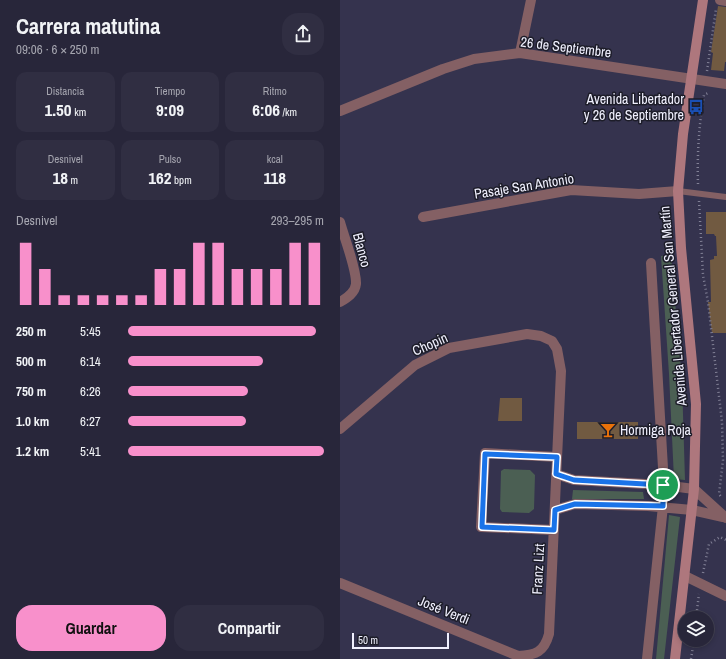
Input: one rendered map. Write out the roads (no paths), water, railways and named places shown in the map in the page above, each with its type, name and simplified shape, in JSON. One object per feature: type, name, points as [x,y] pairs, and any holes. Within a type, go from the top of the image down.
[{"type":"main road","name":"Avenida Libertador General San Martín","points":[[675,659],[694,489],[696,404],[681,248],[678,191],[683,134],[703,0]]},
{"type":"street","points":[[520,53],[531,0]]},
{"type":"street","points":[[718,4],[726,1]]},
{"type":"street","name":"26 de Septiembre","points":[[340,110],[474,59],[520,53],[726,84]]},
{"type":"street","name":"Pasaje San Antonio","points":[[424,217],[571,190],[639,194],[678,191]]},
{"type":"street","name":"Blanco","points":[[340,222],[354,271],[356,285],[350,296],[340,302]]},
{"type":"street","points":[[647,659],[663,506],[651,263]]},
{"type":"street","name":"Chopin","points":[[340,429],[415,365],[449,348],[527,334],[541,336],[552,340]]},
{"type":"street","name":"Franz Lizt","points":[[537,652],[545,646],[549,634],[555,510],[561,372],[557,349],[552,340]]},
{"type":"street","points":[[554,530],[482,527],[485,454],[557,457]]},
{"type":"street","points":[[556,474],[574,480],[663,485],[694,489],[725,517]]},
{"type":"street","points":[[555,510],[575,504],[663,506],[725,517]]},
{"type":"street","points":[[685,576],[726,596]]},
{"type":"street","name":"José Verdi","points":[[340,583],[518,656],[537,652]]},
{"type":"lane","points":[[678,191],[726,197]]},
{"type":"place","name":"Avenida Libertador y 26 de Septiembre","points":[[696,107]]},
{"type":"place","name":"Hormiga Roja","points":[[608,430]]}]
